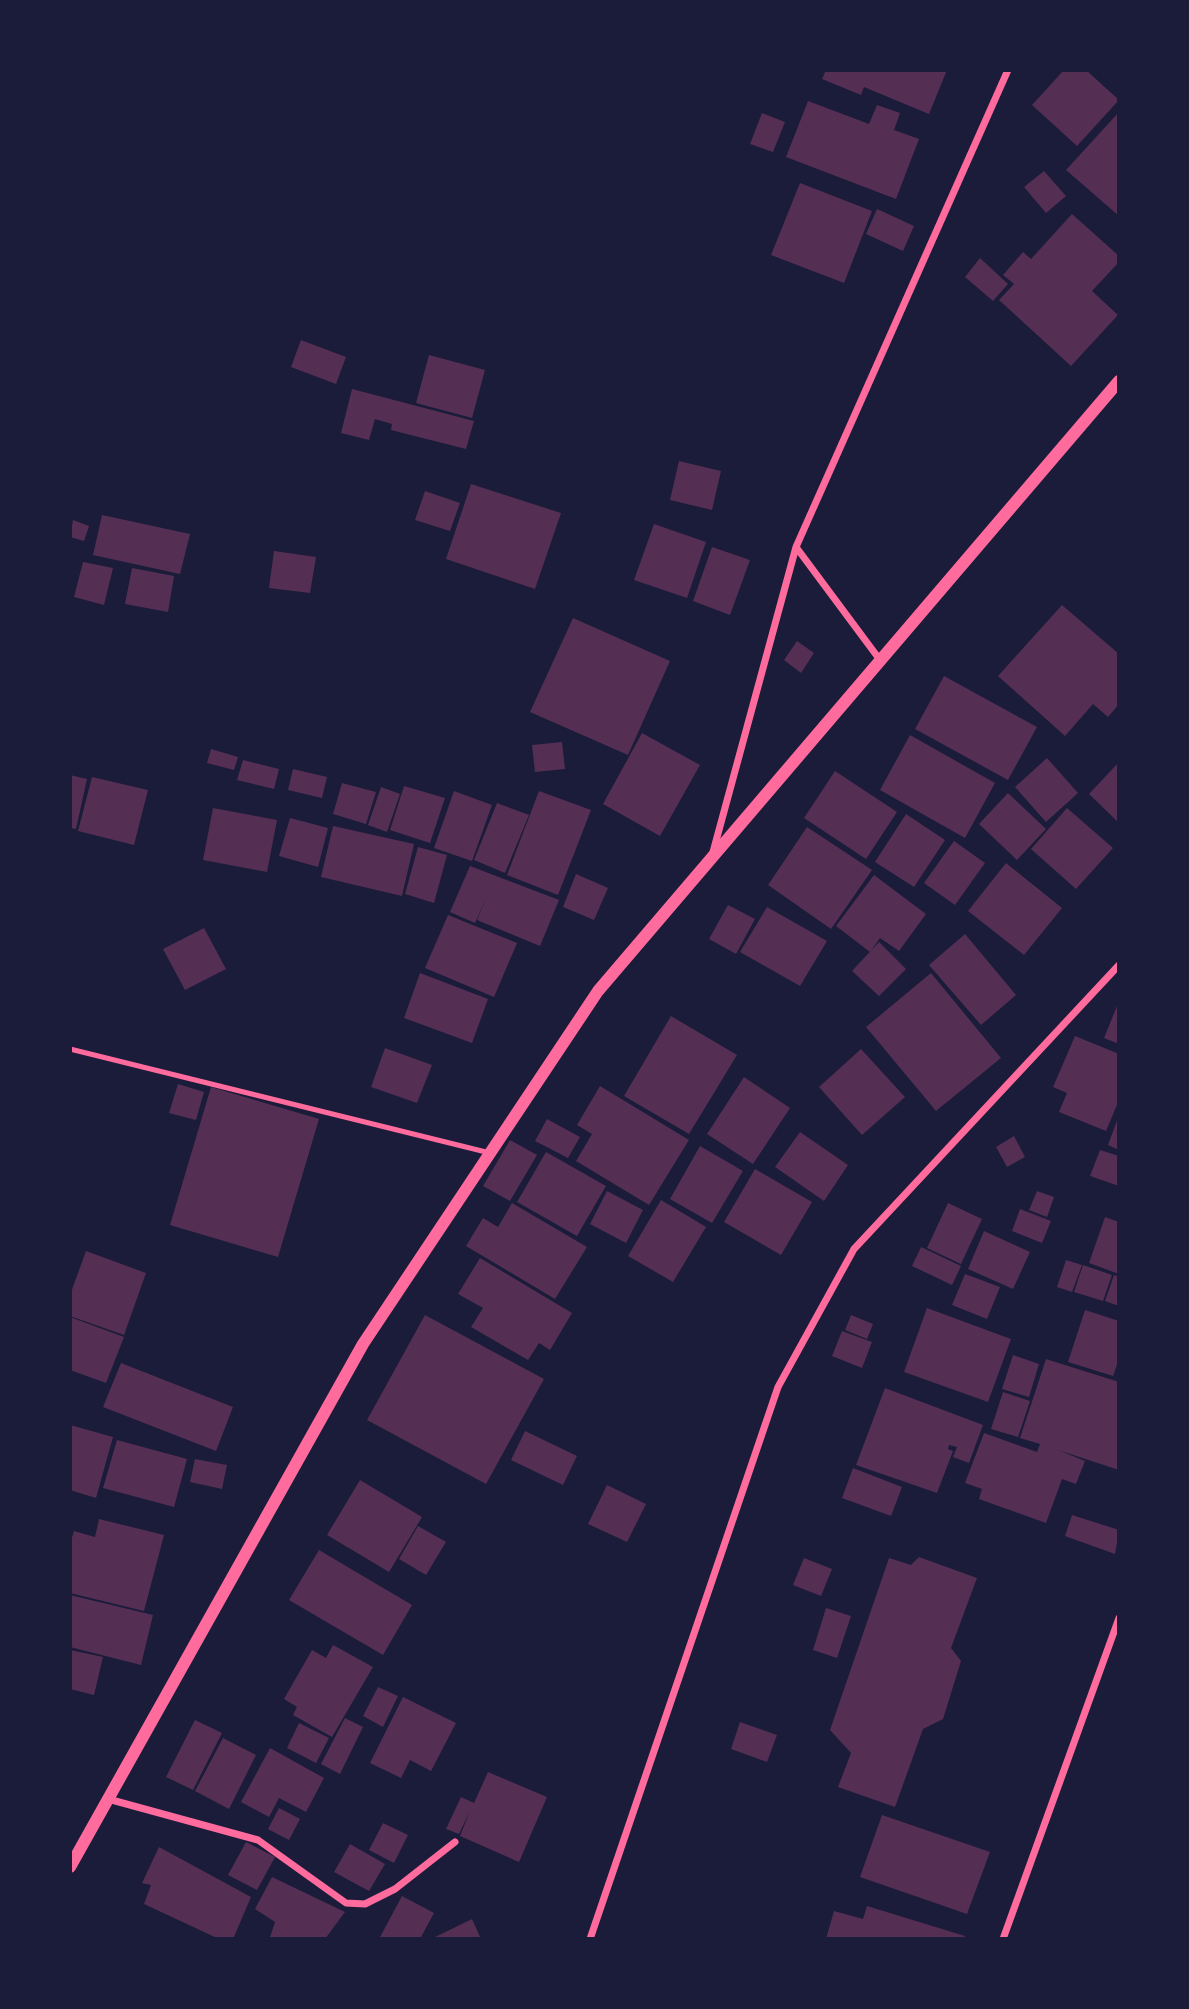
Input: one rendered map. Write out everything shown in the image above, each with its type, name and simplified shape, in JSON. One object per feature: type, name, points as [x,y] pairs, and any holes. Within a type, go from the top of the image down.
[{"type":"street","points":[[710,860],[796,547],[1008,70]]},
{"type":"street","points":[[70,1867],[363,1345],[597,992],[1119,381]]},
{"type":"street","points":[[796,547],[880,660]]},
{"type":"street","points":[[590,1939],[778,1387],[854,1249],[1119,965]]},
{"type":"street","points":[[1003,1939],[1119,1618]]},
{"type":"street","points":[[108,1799],[258,1840],[346,1903],[365,1903],[395,1889],[455,1842]]},
{"type":"lane","points":[[70,1049],[490,1153]]},
{"type":"building","points":[[826,70],[947,70],[929,114],[864,87],[861,95],[822,79]]},
{"type":"building","points":[[1064,70],[1086,70],[1119,100],[1077,146],[1032,105]]},
{"type":"building","points":[[808,101],[869,124],[877,105],[900,113],[894,130],[919,139],[896,199],[786,157]]},
{"type":"building","points":[[1119,112],[1119,216],[1066,170]]},
{"type":"building","points":[[762,113],[785,122],[773,152],[750,144]]},
{"type":"building","points":[[1044,171],[1066,196],[1046,213],[1024,187]]},
{"type":"building","points":[[800,183],[872,211],[844,283],[771,255]]},
{"type":"building","points":[[877,209],[914,226],[903,251],[866,234]]},
{"type":"building","points":[[1072,214],[1119,256],[1119,262],[1092,291],[1118,315],[1071,366],[999,300],[1014,284],[1003,275],[1023,252],[1031,259]]},
{"type":"building","points":[[980,258],[1008,284],[993,301],[965,277]]},
{"type":"building","points":[[301,340],[346,357],[336,384],[291,367]]},
{"type":"building","points":[[429,355],[485,370],[472,418],[416,403]]},
{"type":"building","points":[[352,389],[474,421],[466,449],[391,430],[392,424],[375,419],[369,440],[341,433]]},
{"type":"building","points":[[679,461],[721,471],[712,510],[670,500]]},
{"type":"building","points":[[471,484],[561,513],[535,589],[446,559]]},
{"type":"building","points":[[425,491],[460,503],[450,531],[415,520]]},
{"type":"building","points":[[102,515],[190,534],[180,574],[93,555]]},
{"type":"building","points":[[73,520],[89,526],[84,541],[70,537]]},
{"type":"building","points":[[654,524],[706,542],[687,598],[634,580]]},
{"type":"building","points":[[712,547],[750,560],[730,615],[693,601]]},
{"type":"building","points":[[274,551],[316,557],[310,593],[269,588]]},
{"type":"building","points":[[83,562],[113,568],[104,605],[74,597]]},
{"type":"building","points":[[132,568],[174,576],[168,612],[125,604]]},
{"type":"building","points":[[1062,605],[1119,654],[1119,704],[1108,717],[1093,704],[1065,736],[998,676]]},
{"type":"building","points":[[573,618],[670,661],[628,755],[530,712]]},
{"type":"building","points":[[797,641],[814,653],[801,673],[784,660]]},
{"type":"building","points":[[944,676],[1037,727],[1008,780],[915,729]]},
{"type":"building","points":[[642,733],[700,765],[660,836],[603,804]]},
{"type":"building","points":[[910,735],[995,783],[965,838],[880,790]]},
{"type":"building","points":[[562,742],[565,769],[535,772],[532,745]]},
{"type":"building","points":[[211,749],[238,757],[234,770],[207,763]]},
{"type":"building","points":[[1047,758],[1078,793],[1046,822],[1015,787]]},
{"type":"building","points":[[243,760],[279,769],[274,789],[237,780]]},
{"type":"building","points":[[1119,762],[1119,823],[1089,794]]},
{"type":"building","points":[[293,769],[327,777],[322,798],[288,790]]},
{"type":"building","points":[[835,771],[897,812],[866,859],[804,818]]},
{"type":"building","points":[[70,775],[87,779],[76,829],[70,828]]},
{"type":"building","points":[[92,777],[148,790],[134,845],[78,831]]},
{"type":"building","points":[[342,783],[376,792],[366,824],[333,814]]},
{"type":"building","points":[[404,786],[445,798],[430,843],[390,830]]},
{"type":"building","points":[[381,787],[400,794],[387,832],[368,825]]},
{"type":"building","points":[[454,791],[492,805],[472,861],[434,848]]},
{"type":"building","points":[[539,791],[591,810],[558,895],[507,875]]},
{"type":"building","points":[[1008,793],[1046,829],[1017,860],[979,824]]},
{"type":"building","points":[[497,803],[529,815],[505,873],[474,860]]},
{"type":"building","points":[[213,808],[277,820],[267,872],[203,860]]},
{"type":"building","points":[[1067,808],[1113,848],[1076,889],[1031,849]]},
{"type":"building","points":[[906,814],[945,840],[914,887],[875,862]]},
{"type":"building","points":[[290,818],[328,828],[318,867],[279,856]]},
{"type":"building","points":[[333,826],[414,844],[402,896],[321,877]]},
{"type":"building","points":[[807,827],[872,870],[831,929],[768,885]]},
{"type":"building","points":[[954,841],[985,863],[955,905],[924,883]]},
{"type":"building","points":[[418,847],[447,855],[434,903],[405,894]]},
{"type":"building","points":[[1006,863],[1062,908],[1024,955],[968,911]]},
{"type":"building","points":[[470,866],[559,900],[540,946],[477,920],[487,896],[475,923],[450,912]]},
{"type":"building","points":[[576,874],[608,888],[594,920],[563,907]]},
{"type":"building","points":[[874,875],[926,914],[899,951],[880,938],[870,952],[836,926]]},
{"type":"building","points":[[728,905],[755,919],[736,954],[709,939]]},
{"type":"building","points":[[767,907],[827,941],[800,986],[740,952]]},
{"type":"building","points":[[448,915],[517,943],[494,997],[425,968]]},
{"type":"building","points":[[204,928],[226,969],[185,990],[163,949]]},
{"type":"building","points":[[965,934],[1016,995],[981,1025],[929,965]]},
{"type":"building","points":[[879,942],[906,969],[879,996],[852,971]]},
{"type":"building","points":[[420,973],[488,999],[472,1043],[404,1018]]},
{"type":"building","points":[[931,973],[1001,1058],[936,1111],[866,1027]]},
{"type":"building","points":[[1119,1001],[1119,1044],[1104,1038]]},
{"type":"building","points":[[671,1016],[737,1055],[689,1134],[624,1096]]},
{"type":"building","points":[[1075,1036],[1119,1054],[1119,1100],[1106,1131],[1059,1112],[1067,1093],[1053,1087]]},
{"type":"building","points":[[385,1048],[432,1065],[417,1103],[371,1087]]},
{"type":"building","points":[[861,1049],[905,1097],[862,1135],[819,1087]]},
{"type":"building","points":[[744,1077],[790,1108],[753,1164],[707,1134]]},
{"type":"building","points":[[178,1084],[204,1092],[196,1120],[169,1113]]},
{"type":"building","points":[[600,1086],[689,1140],[649,1205],[576,1161],[592,1134],[577,1125]]},
{"type":"building","points":[[211,1087],[319,1119],[278,1257],[170,1225]]},
{"type":"building","points":[[1119,1115],[1119,1150],[1108,1145]]},
{"type":"building","points":[[547,1119],[580,1137],[568,1158],[535,1141]]},
{"type":"building","points":[[800,1132],[848,1165],[824,1201],[775,1167]]},
{"type":"building","points":[[1014,1136],[1025,1157],[1007,1167],[996,1147]]},
{"type":"building","points":[[510,1140],[537,1155],[510,1201],[483,1186]]},
{"type":"building","points":[[700,1146],[743,1171],[712,1223],[670,1199]]},
{"type":"building","points":[[1100,1150],[1119,1156],[1119,1186],[1090,1176]]},
{"type":"building","points":[[546,1152],[606,1186],[577,1236],[517,1202]]},
{"type":"building","points":[[755,1169],[812,1202],[781,1255],[724,1222]]},
{"type":"building","points":[[607,1191],[643,1210],[626,1243],[590,1224]]},
{"type":"building","points":[[1037,1191],[1054,1197],[1047,1217],[1029,1210]]},
{"type":"building","points":[[661,1200],[706,1227],[673,1282],[628,1256]]},
{"type":"building","points":[[512,1203],[587,1247],[555,1299],[466,1246],[483,1218],[498,1227]]},
{"type":"building","points":[[948,1203],[982,1219],[961,1264],[927,1248]]},
{"type":"building","points":[[1020,1209],[1051,1221],[1042,1243],[1012,1231]]},
{"type":"building","points":[[1105,1217],[1119,1222],[1119,1274],[1089,1263]]},
{"type":"building","points":[[984,1231],[1030,1252],[1013,1289],[968,1269]]},
{"type":"building","points":[[921,1247],[961,1266],[952,1285],[912,1266]]},
{"type":"building","points":[[86,1251],[146,1273],[124,1335],[70,1316],[70,1295]]},
{"type":"building","points":[[480,1258],[572,1313],[550,1350],[539,1343],[528,1360],[471,1327],[483,1308],[458,1294]]},
{"type":"building","points":[[1066,1260],[1082,1265],[1072,1292],[1057,1287]]},
{"type":"building","points":[[1083,1265],[1112,1275],[1103,1301],[1074,1292]]},
{"type":"building","points":[[965,1274],[1000,1287],[987,1319],[952,1305]]},
{"type":"building","points":[[1114,1275],[1119,1277],[1119,1306],[1105,1301]]},
{"type":"building","points":[[927,1308],[1011,1339],[988,1402],[904,1372]]},
{"type":"building","points":[[1085,1310],[1119,1321],[1119,1359],[1113,1376],[1068,1362]]},
{"type":"building","points":[[425,1315],[544,1379],[486,1484],[367,1420]]},
{"type":"building","points":[[851,1315],[873,1324],[867,1339],[845,1330]]},
{"type":"building","points":[[70,1317],[124,1337],[106,1383],[70,1370]]},
{"type":"building","points":[[842,1331],[872,1342],[862,1368],[832,1356]]},
{"type":"building","points":[[1013,1355],[1039,1364],[1029,1397],[1002,1389]]},
{"type":"building","points":[[1046,1359],[1119,1382],[1119,1470],[1058,1450],[1085,1461],[1076,1484],[1062,1479],[1046,1523],[979,1499],[982,1489],[965,1483],[984,1433],[1037,1452],[1040,1444],[1020,1438]]},
{"type":"building","points":[[121,1363],[233,1407],[216,1451],[103,1407]]},
{"type":"building","points":[[885,1388],[983,1425],[969,1463],[953,1457],[957,1447],[949,1445],[948,1449],[953,1451],[937,1493],[856,1465]]},
{"type":"building","points":[[1003,1392],[1030,1401],[1018,1437],[991,1429]]},
{"type":"building","points":[[70,1425],[113,1437],[96,1498],[70,1490]]},
{"type":"building","points":[[525,1431],[577,1456],[563,1485],[511,1460]]},
{"type":"building","points":[[117,1440],[187,1459],[174,1507],[103,1488]]},
{"type":"building","points":[[195,1459],[227,1465],[222,1489],[190,1482]]},
{"type":"building","points":[[853,1468],[902,1487],[891,1516],[842,1498]]},
{"type":"building","points":[[360,1480],[422,1517],[389,1572],[327,1535]]},
{"type":"building","points":[[607,1485],[646,1504],[627,1542],[588,1524]]},
{"type":"building","points":[[1072,1515],[1119,1530],[1115,1554],[1065,1536]]},
{"type":"building","points":[[99,1519],[164,1535],[144,1611],[70,1593],[70,1544],[74,1531],[95,1537]]},
{"type":"building","points":[[418,1526],[446,1542],[426,1575],[399,1559]]},
{"type":"building","points":[[319,1550],[412,1605],[383,1655],[289,1600]]},
{"type":"building","points":[[919,1557],[977,1578],[951,1648],[961,1661],[943,1719],[923,1729],[895,1807],[838,1787],[851,1753],[830,1730],[889,1558],[911,1565]]},
{"type":"building","points":[[804,1558],[832,1569],[821,1596],[793,1585]]},
{"type":"building","points":[[70,1595],[153,1615],[141,1665],[70,1647]]},
{"type":"building","points":[[826,1608],[851,1616],[837,1658],[813,1650]]},
{"type":"building","points":[[333,1645],[373,1667],[332,1737],[293,1715],[297,1707],[284,1699],[312,1650],[326,1658]]},
{"type":"building","points":[[70,1650],[103,1657],[94,1695],[70,1689]]},
{"type":"building","points":[[378,1687],[398,1696],[383,1727],[363,1716]]},
{"type":"building","points":[[403,1697],[456,1723],[431,1771],[410,1760],[401,1778],[370,1763]]},
{"type":"building","points":[[345,1718],[363,1727],[340,1774],[321,1764]]},
{"type":"building","points":[[195,1720],[222,1733],[193,1790],[166,1777]]},
{"type":"building","points":[[740,1722],[777,1735],[767,1762],[731,1749]]},
{"type":"building","points":[[299,1723],[329,1738],[316,1763],[287,1748]]},
{"type":"building","points":[[223,1738],[256,1755],[229,1809],[195,1791]]},
{"type":"building","points":[[270,1748],[324,1778],[306,1812],[279,1798],[269,1817],[241,1802]]},
{"type":"building","points":[[488,1772],[547,1797],[519,1862],[460,1836],[470,1811],[459,1834],[446,1829],[461,1797],[474,1803]]},
{"type":"building","points":[[279,1808],[300,1819],[289,1840],[268,1829]]},
{"type":"building","points":[[882,1815],[990,1852],[967,1914],[860,1877]]},
{"type":"building","points":[[383,1823],[408,1835],[394,1863],[369,1850]]},
{"type":"building","points":[[246,1842],[275,1857],[257,1890],[228,1875]]},
{"type":"building","points":[[350,1844],[385,1864],[369,1891],[334,1872]]},
{"type":"building","points":[[159,1847],[251,1897],[233,1939],[219,1939],[144,1904],[151,1885],[142,1883]]},
{"type":"building","points":[[272,1877],[345,1912],[325,1939],[270,1937],[275,1922],[255,1909]]},
{"type":"building","points":[[402,1896],[434,1913],[420,1939],[379,1939]]},
{"type":"building","points":[[867,1906],[965,1936],[964,1939],[826,1939],[834,1911],[863,1919]]},
{"type":"building","points":[[472,1919],[481,1939],[431,1939]]}]
